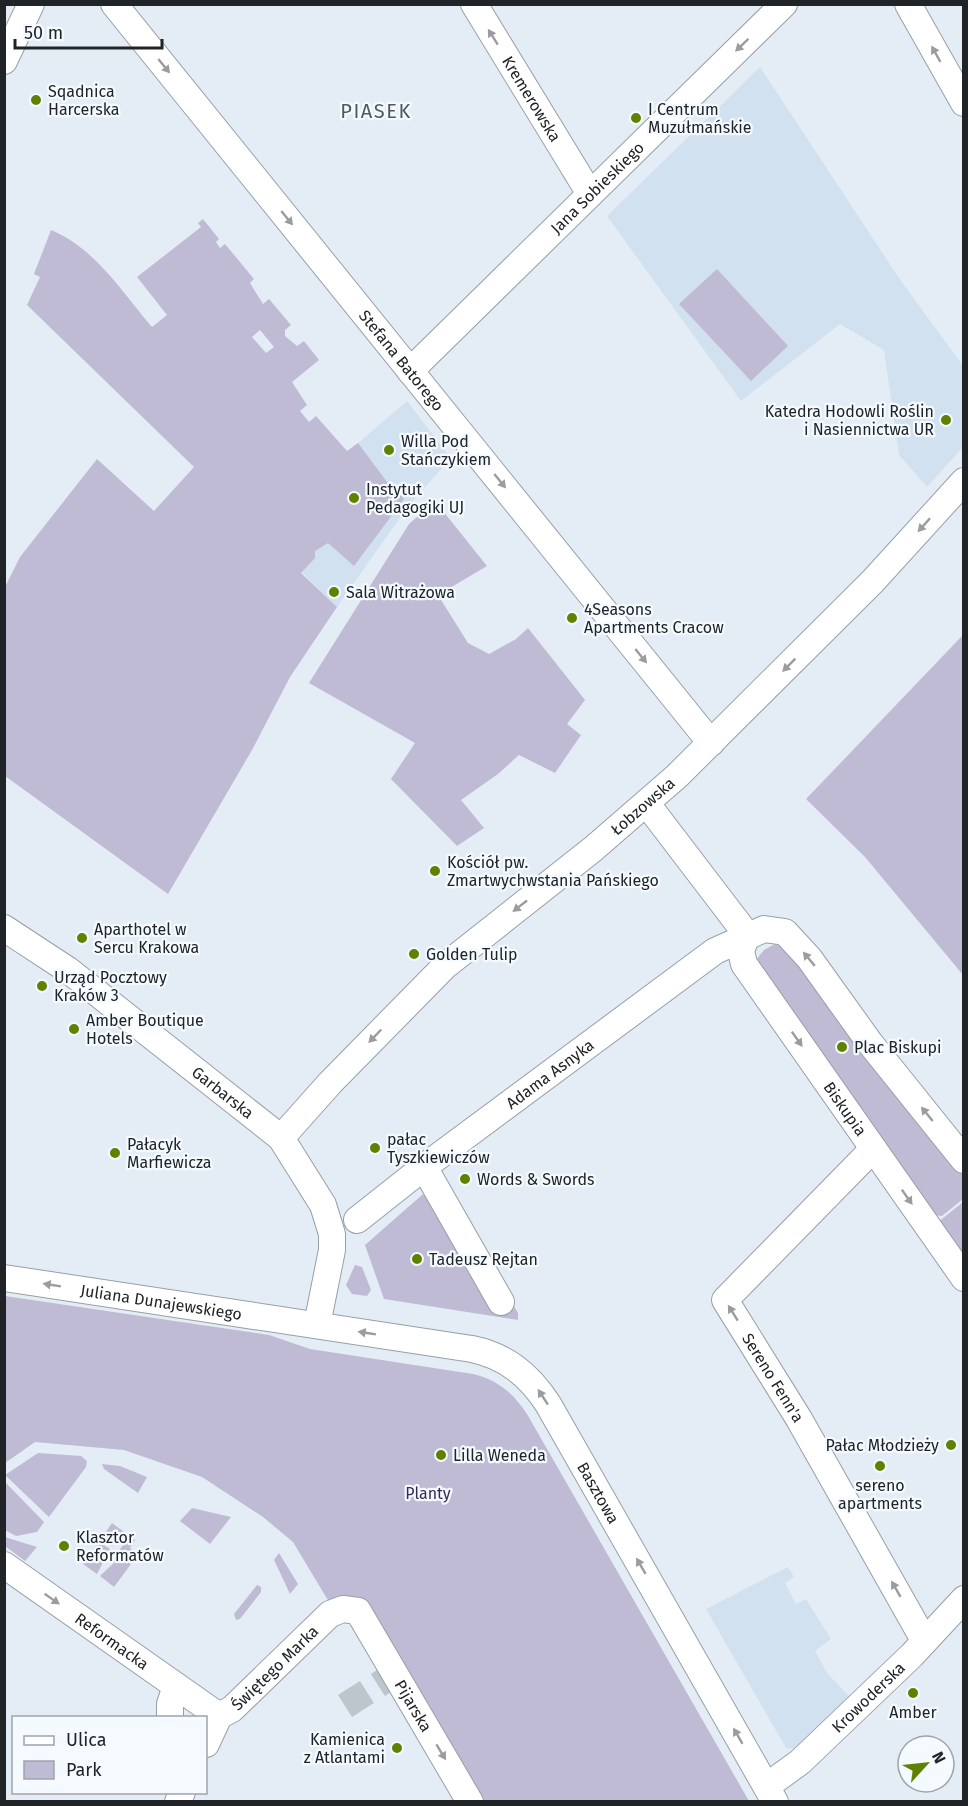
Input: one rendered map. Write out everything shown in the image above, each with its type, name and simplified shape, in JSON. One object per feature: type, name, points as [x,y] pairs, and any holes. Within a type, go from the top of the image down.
[{"type":"street","points":[[4,61],[31,4]]},
{"type":"street","name":"Stefana Batorego","points":[[114,4],[711,742]]},
{"type":"street","name":"Kremerowska","points":[[474,4],[590,194]]},
{"type":"street","name":"Jana Sobieskiego","points":[[410,371],[784,4]]},
{"type":"street","points":[[908,4],[963,103]]},
{"type":"street","name":"Łobzowska","points":[[281,1138],[330,1083],[445,966],[647,804],[873,581],[963,481]]},
{"type":"street","points":[[647,804],[747,936],[764,929],[784,932],[809,958],[852,1014],[870,1043],[963,1160]]},
{"type":"street","name":"Garbarska","points":[[4,928],[68,970],[281,1138],[323,1205],[332,1234],[332,1250],[317,1325]]},
{"type":"street","name":"Biskupia","points":[[747,936],[741,951],[744,964],[963,1278]]},
{"type":"street","name":"Adama Asnyka","points":[[357,1220],[424,1167],[715,951],[747,936]]},
{"type":"street","name":"Sereno Fenn'a","points":[[873,1149],[725,1300],[799,1419],[924,1640]]},
{"type":"street","points":[[424,1167],[501,1302]]},
{"type":"street","name":"Juliana Dunajewskiego","points":[[4,1278],[317,1325]]},
{"type":"street","name":"Basztowa","points":[[317,1325],[481,1351],[509,1362],[529,1378],[548,1404],[771,1794]]},
{"type":"street","name":"Reformacka","points":[[4,1565],[219,1716]]},
{"type":"street","name":"Krowoderska","points":[[771,1794],[963,1599]]},
{"type":"street","name":"Świętego Marka","points":[[207,1742],[219,1716],[232,1708],[330,1614],[343,1609],[358,1611]]},
{"type":"street","name":"Pijarska","points":[[358,1611],[390,1677],[470,1802]]},
{"type":"street","points":[[170,1716],[170,1704],[176,1686]]},
{"type":"shaded area","points":[[760,67],[899,278],[963,366],[963,447],[927,487],[899,455],[884,350],[840,324],[741,401],[607,216]]},
{"type":"shaded area","name":"Instytut Pedagogiki UJ","points":[[407,401],[451,458],[409,505],[337,607],[258,529]]},
{"type":"shaded area","points":[[788,1567],[794,1577],[785,1583],[796,1604],[806,1599],[831,1639],[815,1651],[827,1673],[849,1696],[794,1749],[786,1748],[706,1609]]},
{"type":"green space","points":[[203,219],[219,239],[216,242],[220,248],[225,244],[254,279],[250,283],[263,304],[269,299],[291,325],[285,330],[285,336],[297,346],[304,341],[319,360],[292,382],[307,405],[300,411],[309,422],[316,416],[347,451],[358,443],[390,486],[392,485],[404,499],[354,566],[328,543],[315,551],[315,558],[301,573],[337,607],[290,677],[252,750],[168,894],[5,776],[5,587],[20,557],[97,459],[154,511],[194,467],[27,305],[40,277],[34,274],[51,230],[67,238],[94,259],[152,327],[167,315],[137,277],[201,227],[198,223]],"holes":[[[260,330],[274,347],[266,353],[252,337]]]},
{"type":"green space","points":[[717,269],[788,346],[751,381],[679,304]]},
{"type":"green space","points":[[435,501],[487,566],[438,595],[468,643],[489,654],[516,639],[528,628],[585,700],[567,724],[581,735],[555,773],[519,755],[498,774],[461,800],[484,828],[457,846],[391,779],[415,743],[309,683],[409,524]]},
{"type":"green space","points":[[963,635],[963,975],[865,857],[806,799]]},
{"type":"green space","points":[[775,944],[786,949],[963,1170],[963,1199],[942,1216],[932,1215],[756,960],[764,950]]},
{"type":"green space","points":[[423,1194],[510,1299],[518,1313],[518,1320],[384,1299],[365,1245]]},
{"type":"green space","points":[[963,1202],[963,1260],[937,1223]]},
{"type":"green space","points":[[355,1265],[362,1267],[371,1290],[367,1296],[352,1294],[346,1285]]},
{"type":"green space","name":"Planty","points":[[5,1296],[269,1335],[310,1349],[473,1374],[497,1384],[516,1400],[527,1414],[749,1801],[481,1801],[367,1602],[329,1602],[293,1542],[263,1517],[202,1477],[124,1450],[35,1442],[5,1463]]},
{"type":"green space","points":[[38,1453],[81,1456],[87,1461],[86,1467],[49,1517],[5,1475]]},
{"type":"green space","points":[[102,1464],[120,1466],[147,1477],[138,1493],[104,1469]]},
{"type":"green space","points":[[5,1482],[44,1522],[37,1532],[16,1536],[5,1530]]},
{"type":"green space","points":[[192,1508],[231,1517],[210,1544],[180,1521]]},
{"type":"green space","points":[[112,1523],[135,1540],[130,1548],[138,1555],[133,1562],[121,1553],[120,1549],[125,1543],[121,1540],[112,1546],[101,1539]]},
{"type":"green space","points":[[5,1537],[37,1547],[25,1561],[5,1546]]},
{"type":"green space","points":[[99,1542],[110,1549],[97,1574],[83,1564]]},
{"type":"green space","points":[[279,1553],[298,1584],[290,1594],[274,1560]]},
{"type":"green space","points":[[120,1557],[131,1564],[114,1587],[100,1576]]},
{"type":"green space","points":[[257,1585],[261,1587],[261,1592],[240,1619],[236,1620],[234,1614]]},
{"type":"tunnel","points":[[345,1706],[384,1681]]},
{"type":"place","name":"Sqadnica Harcerska","points":[[36,100]]},
{"type":"place","name":"I Centrum Muzułmańskie","points":[[636,118]]},
{"type":"place","name":"Katedra Hodowli Roślin i Nasiennictwa UR","points":[[946,420]]},
{"type":"place","name":"Willa Pod Stańczykiem","points":[[389,450]]},
{"type":"place","name":"Instytut Pedagogiki UJ","points":[[354,498]]},
{"type":"place","name":"Sala Witrażowa","points":[[334,592]]},
{"type":"place","name":"4Seasons Apartments Cracow","points":[[572,618]]},
{"type":"place","name":"Kościół pw. Zmartwychwstania Pańskiego","points":[[435,871]]},
{"type":"place","name":"Aparthotel w Sercu Krakowa","points":[[82,938]]},
{"type":"place","name":"Golden Tulip","points":[[414,954]]},
{"type":"place","name":"Urząd Pocztowy Kraków 3","points":[[42,986]]},
{"type":"place","name":"Amber Boutique Hotels","points":[[74,1029]]},
{"type":"place","name":"Plac Biskupi","points":[[842,1047]]},
{"type":"place","name":"pałac Tyszkiewiczów","points":[[375,1148]]},
{"type":"place","name":"Pałacyk Marfiewicza","points":[[115,1153]]},
{"type":"place","name":"Words & Swords","points":[[465,1179]]},
{"type":"place","name":"Tadeusz Rejtan","points":[[417,1259]]},
{"type":"place","name":"Pałac Młodzieży","points":[[951,1445]]},
{"type":"place","name":"Lilla Weneda","points":[[441,1455]]},
{"type":"place","name":"sereno apartments","points":[[880,1466]]},
{"type":"place","name":"Klasztor Reformatów","points":[[64,1546]]},
{"type":"place","name":"Amber","points":[[913,1693]]},
{"type":"place","name":"Kamienica z Atlantami","points":[[397,1748]]},
{"type":"district","name":"PIASEK","points":[[376,111]]}]
